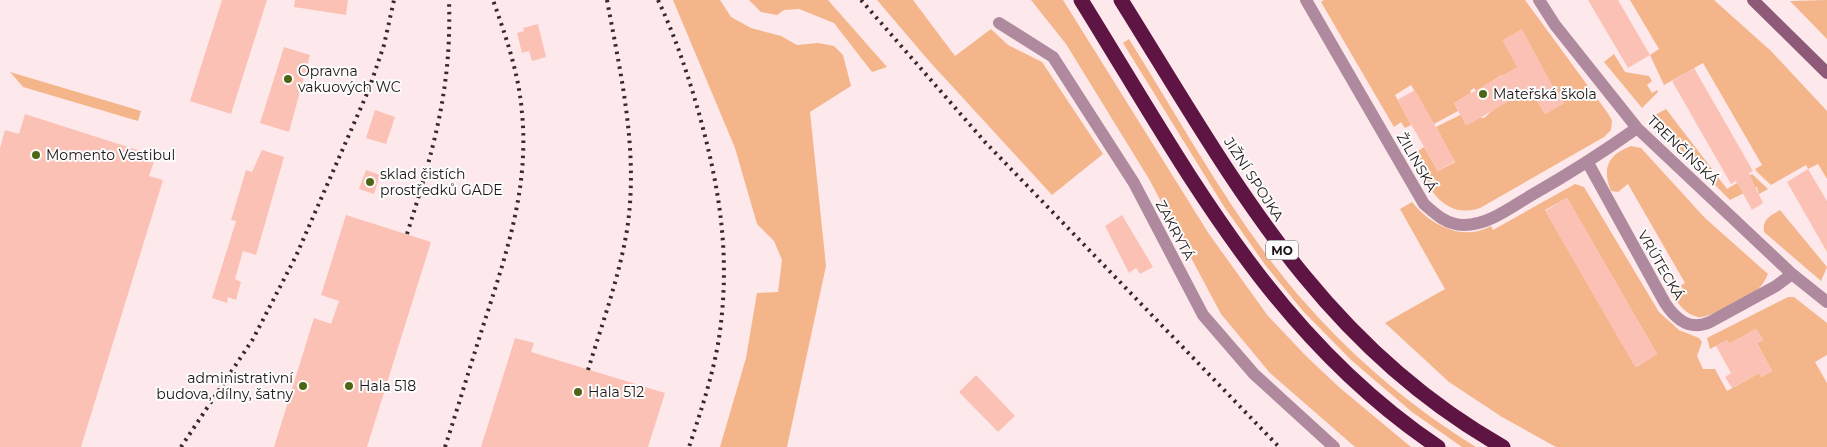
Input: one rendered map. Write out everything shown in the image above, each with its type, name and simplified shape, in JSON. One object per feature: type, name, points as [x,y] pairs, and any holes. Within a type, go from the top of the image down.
[{"type":"highway","name":"MO","points":[[1082,0],[1216,216],[1270,292],[1320,349],[1356,384],[1388,411],[1438,447]]},
{"type":"highway","name":"JIŽNÍ SPOJKA","points":[[1122,0],[1242,193],[1308,284],[1363,343],[1393,370],[1457,419],[1503,447]]},
{"type":"street","name":"ŽILINSKÁ","points":[[1306,0],[1424,204],[1437,216],[1463,225],[1490,219],[1588,163],[1637,128]]},
{"type":"street","name":"TRENČÍNSKÁ","points":[[1539,0],[1555,25],[1637,128],[1792,274],[1827,302]]},
{"type":"street","points":[[1752,0],[1827,74]]},
{"type":"street","name":"ZAKRYTÁ","points":[[999,23],[1054,57],[1134,183],[1203,316],[1254,374],[1334,447]]},
{"type":"street","name":"VRÚTECKÁ","points":[[1588,163],[1665,304],[1676,318],[1684,323],[1698,326],[1710,322],[1776,286],[1792,274]]},
{"type":"shaded area","points":[[673,0],[720,0],[731,17],[751,28],[781,36],[797,45],[818,43],[834,46],[843,55],[851,86],[810,112],[826,266],[787,447],[720,447],[746,358],[757,293],[778,292],[782,260],[774,241],[757,224],[735,148]]},
{"type":"shaded area","points":[[749,0],[828,0],[887,67],[872,72],[834,23],[799,9],[784,10],[777,15],[761,12]]},
{"type":"shaded area","points":[[877,0],[913,0],[955,56],[991,29],[1008,45],[1042,62],[1103,154],[1052,195],[929,61]]},
{"type":"shaded area","points":[[1031,0],[1063,0],[1209,234],[1268,316],[1340,388],[1411,447],[1355,447],[1270,373],[1221,314],[1149,179],[1066,44]]},
{"type":"shaded area","name":"Mateřská škola","points":[[1324,0],[1525,0],[1607,112],[1612,120],[1611,130],[1604,137],[1480,208],[1467,211],[1447,206],[1432,191],[1414,162],[1422,157],[1418,151],[1424,147],[1438,171],[1455,162],[1436,127],[1460,115],[1484,118],[1526,81],[1545,114],[1564,103],[1558,92],[1556,93],[1522,30],[1521,73],[1502,75],[1476,91],[1474,88],[1470,91],[1471,93],[1454,103],[1458,111],[1434,124],[1411,85],[1395,95],[1411,125],[1405,128],[1401,122],[1394,127],[1321,2]]},
{"type":"shaded area","points":[[1630,0],[1714,0],[1771,51],[1827,111],[1827,179],[1818,164],[1808,169],[1806,165],[1771,185],[1755,169],[1762,165],[1703,63],[1664,85],[1650,55],[1659,49]]},
{"type":"shaded area","points":[[1827,0],[1827,39],[1790,1]]},
{"type":"shaded area","points":[[1129,39],[1235,211],[1258,244],[1308,306],[1346,346],[1387,383],[1430,417],[1476,447],[1462,447],[1412,412],[1351,360],[1303,311],[1266,266],[1223,205],[1123,43]]},
{"type":"shaded area","points":[[1614,54],[1625,72],[1649,76],[1652,81],[1647,85],[1652,93],[1657,90],[1658,92],[1642,108],[1604,62]]},
{"type":"shaded area","points":[[10,72],[141,111],[138,121],[23,87]]},
{"type":"shaded area","points":[[1666,109],[1712,169],[1705,176],[1651,117]]},
{"type":"shaded area","points":[[1631,146],[1641,148],[1705,218],[1768,274],[1757,290],[1711,315],[1698,317],[1686,312],[1672,295],[1674,290],[1685,283],[1628,184],[1618,192],[1611,191],[1608,183],[1607,169],[1612,158]]},
{"type":"shaded area","points":[[1714,172],[1727,189],[1752,174],[1768,189],[1759,194],[1757,187],[1730,200],[1709,179]]},
{"type":"shaded area","points":[[1575,184],[1584,187],[1659,312],[1679,330],[1699,338],[1702,342],[1697,356],[1703,369],[1715,369],[1727,391],[1759,373],[1761,377],[1772,371],[1757,343],[1763,340],[1756,329],[1729,344],[1727,340],[1710,349],[1707,338],[1788,297],[1794,297],[1827,323],[1827,355],[1815,362],[1827,383],[1827,447],[1556,447],[1502,417],[1449,382],[1385,323],[1445,289],[1400,209],[1412,202],[1428,218],[1448,229],[1458,232],[1480,231],[1491,226],[1493,230]],"holes":[[[1567,198],[1657,354],[1636,367],[1545,210]]]},
{"type":"shaded area","points":[[1780,210],[1827,267],[1821,281],[1764,232],[1766,221]]},
{"type":"building","points":[[222,0],[267,0],[231,114],[190,101]]},
{"type":"building","points":[[295,0],[348,0],[346,15],[294,7]]},
{"type":"building","points":[[1588,0],[1618,0],[1650,55],[1628,68]]},
{"type":"building","points":[[538,24],[546,57],[532,61],[529,51],[522,53],[517,33],[524,31],[523,28]]},
{"type":"building","points":[[1522,29],[1556,93],[1564,103],[1545,114],[1530,89],[1466,126],[1454,103],[1517,67],[1502,40]]},
{"type":"building","name":"Opravna vakuových WC","points":[[284,47],[310,55],[289,132],[260,123]]},
{"type":"building","points":[[1694,68],[1753,171],[1749,173],[1763,203],[1752,210],[1736,181],[1731,184],[1672,81]]},
{"type":"building","points":[[1415,90],[1455,161],[1438,171],[1397,100]]},
{"type":"building","points":[[375,110],[395,117],[386,144],[366,138]]},
{"type":"building","points":[[25,114],[156,156],[149,176],[163,180],[81,447],[0,447],[0,148],[5,130],[19,134]]},
{"type":"building","points":[[262,150],[284,157],[256,255],[243,251],[235,279],[241,282],[236,300],[228,297],[227,303],[212,298],[236,221],[231,220],[246,170],[252,172]]},
{"type":"building","points":[[1808,169],[1827,201],[1827,252],[1787,182]]},
{"type":"building","name":"sklad čistích prostředků GADE","points":[[366,170],[380,175],[374,194],[359,189]]},
{"type":"building","points":[[1567,198],[1657,354],[1635,367],[1545,211]]},
{"type":"building","name":"Hala 518","points":[[346,215],[431,242],[367,447],[274,447],[314,318],[331,324],[339,301],[321,295]]},
{"type":"building","points":[[1122,215],[1153,267],[1140,274],[1136,268],[1129,273],[1105,226]]},
{"type":"building","points":[[1756,329],[1763,340],[1757,343],[1772,371],[1761,377],[1759,373],[1732,388],[1725,377],[1731,373],[1716,346],[1727,340],[1729,344]]},
{"type":"building","name":"Hala 512","points":[[515,338],[534,343],[531,352],[665,393],[648,447],[481,447]]},
{"type":"building","points":[[976,375],[1015,416],[998,432],[959,392]]},
{"type":"railway","points":[[181,447],[253,339],[296,256],[369,89],[384,45],[394,0]]},
{"type":"railway","points":[[407,234],[433,147],[439,119],[447,62],[449,0]]},
{"type":"railway","points":[[445,447],[509,242],[515,216],[522,166],[522,113],[518,84],[493,0]]},
{"type":"railway","points":[[588,370],[620,266],[630,201],[631,172],[627,114],[607,0]]},
{"type":"railway","points":[[658,0],[685,68],[706,139],[717,195],[723,251],[724,279],[719,338],[710,379],[689,447]]},
{"type":"railway","points":[[861,0],[985,142],[1279,447]]},
{"type":"place","name":"Opravna vakuových WC","points":[[288,79]]},
{"type":"place","name":"Mateřská škola","points":[[1483,94]]},
{"type":"place","name":"Momento Vestibul","points":[[36,155]]},
{"type":"place","name":"sklad čistích prostředků GADE","points":[[370,182]]},
{"type":"place","name":"administrativní budova, dílny, šatny","points":[[303,386]]},
{"type":"place","name":"Hala 518","points":[[349,386]]},
{"type":"place","name":"Hala 512","points":[[578,392]]}]
